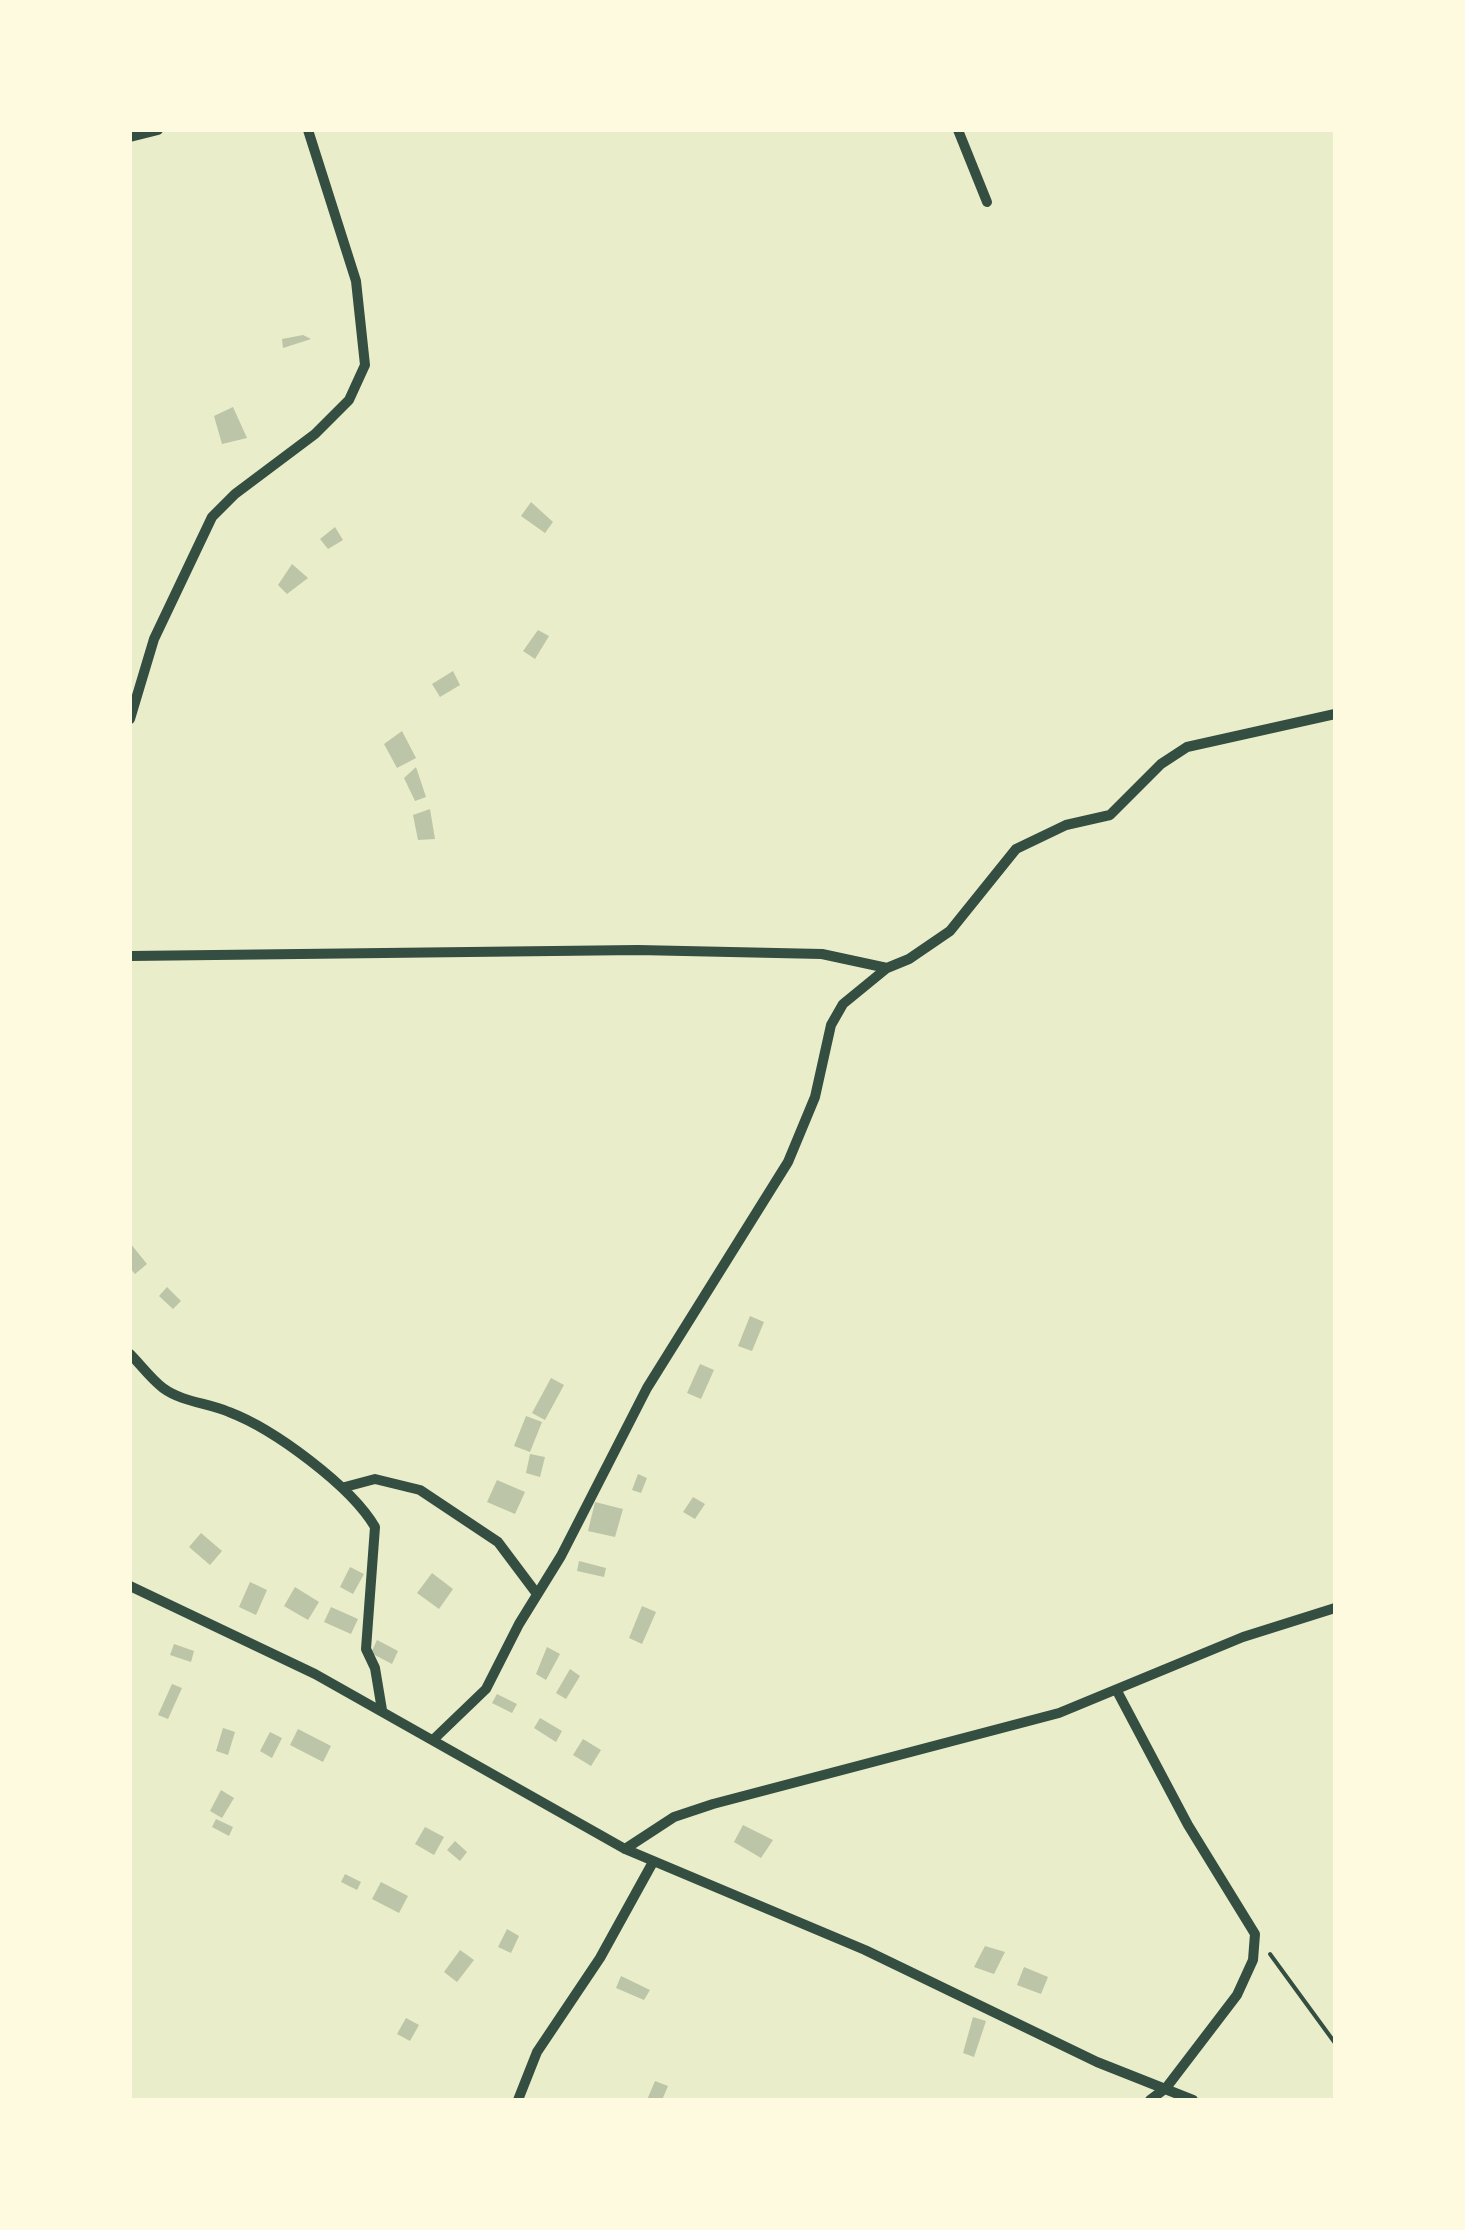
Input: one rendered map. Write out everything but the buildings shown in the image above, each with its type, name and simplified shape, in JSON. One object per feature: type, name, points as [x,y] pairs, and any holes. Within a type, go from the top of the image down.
[{"type":"street","points":[[130,138],[158,130]]},
{"type":"street","points":[[130,718],[154,639],[212,517],[235,494],[315,434],[349,400],[366,365],[356,281],[308,130]]},
{"type":"street","points":[[958,130],[987,202]]},
{"type":"street","points":[[436,1738],[486,1689],[536,1594],[561,1556],[646,1388],[788,1162],[815,1097],[830,1025],[843,1004],[888,968],[909,960],[950,930],[1011,853],[1042,834],[1110,815],[1161,764],[1187,747],[1335,714]]},
{"type":"street","points":[[130,956],[638,950],[822,954],[888,968]]},
{"type":"street","points":[[130,1354],[161,1387],[231,1412],[261,1428],[345,1487],[376,1527],[366,1649],[376,1668],[382,1710]]},
{"type":"street","points":[[345,1487],[374,1480],[420,1490],[498,1542],[536,1594]]},
{"type":"street","points":[[130,1586],[436,1738],[625,1849],[864,1950],[1097,2062],[1194,2100]]},
{"type":"street","points":[[625,1849],[674,1817],[712,1804],[1060,1713],[1242,1636],[1335,1608]]},
{"type":"street","points":[[1117,1691],[1188,1825],[1255,1934],[1253,1960],[1237,1995],[1166,2088],[1150,2100]]},
{"type":"street","points":[[518,2100],[538,2052],[600,1958],[653,1862]]},
{"type":"path","points":[[1255,1934],[1335,2043]]}]
